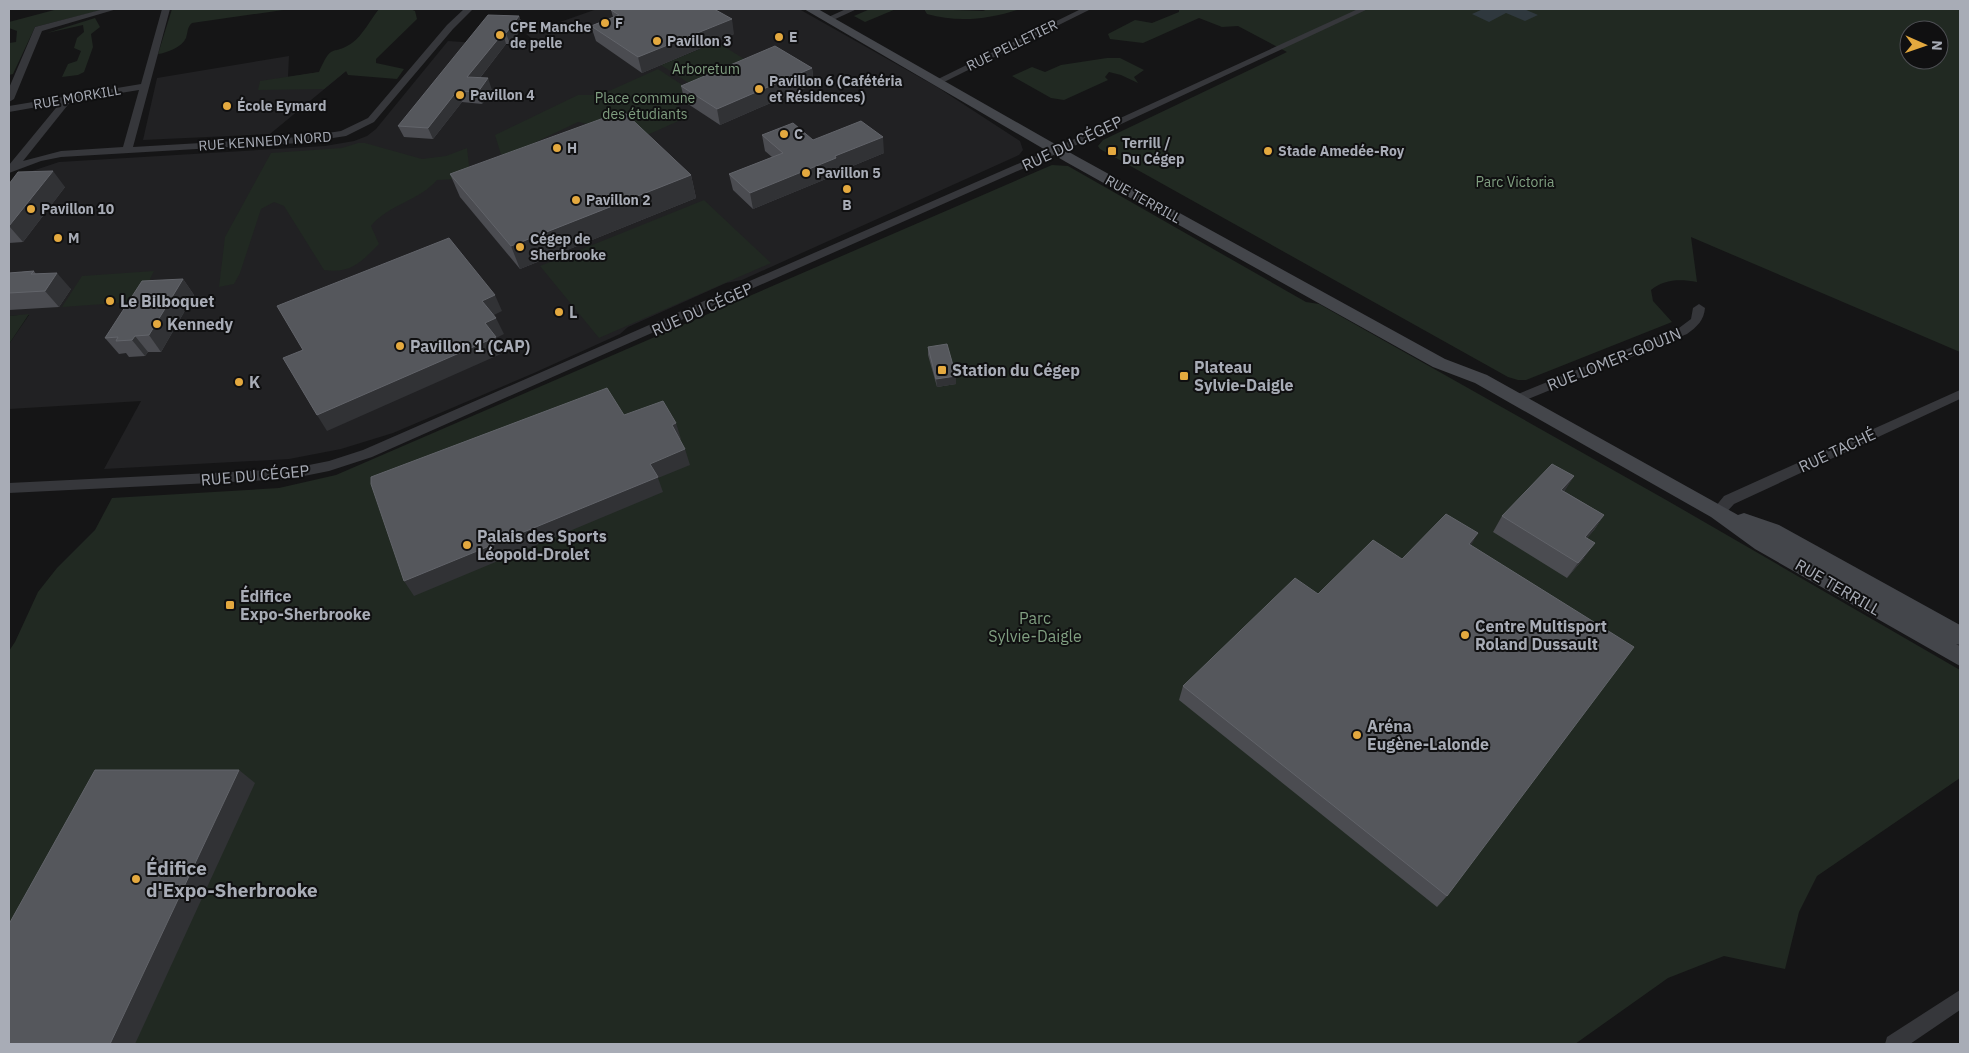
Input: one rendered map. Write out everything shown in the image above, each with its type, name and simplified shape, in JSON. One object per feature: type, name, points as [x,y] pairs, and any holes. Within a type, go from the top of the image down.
[{"type":"street","points":[[9,99],[38,29],[113,9]]},
{"type":"street","points":[[127,150],[166,9]]},
{"type":"street","name":"RUE KENNEDY NORD","points":[[9,170],[49,156],[300,140],[333,136],[352,131],[378,114],[450,27],[469,9]]},
{"type":"street","name":"RUE TERRILL","points":[[810,9],[833,14],[1064,148],[1444,351],[1481,380],[1718,512],[1762,543],[1959,649]]},
{"type":"street","points":[[833,14],[853,9]]},
{"type":"street","name":"RUE PELLETIER","points":[[943,79],[1087,9]]},
{"type":"street","name":"RUE DU CÉGEP","points":[[9,488],[266,476],[309,472],[331,466],[393,444],[540,380],[1064,148],[1364,9]]},
{"type":"street","name":"RUE MORKILL","points":[[9,109],[145,86]]},
{"type":"street","points":[[9,170],[68,99]]},
{"type":"street","name":"RUE LOMER-GOUIN","points":[[1517,399],[1683,331],[1695,322],[1699,316],[1698,308]]},
{"type":"street","name":"RUE TACHÉ","points":[[1718,512],[1729,500],[1960,394]]},
{"type":"street","points":[[1894,1044],[1960,999]]},
{"type":"shaded area","name":"Cégep de Sherbrooke","points":[[597,9],[799,9],[937,87],[1020,141],[1023,150],[1019,155],[742,280],[726,283],[628,327],[620,334],[534,373],[393,433],[341,449],[289,459],[104,469],[141,401],[9,409],[9,344],[29,315],[9,316],[9,185],[17,176],[59,162],[325,146],[354,141],[367,136],[376,129],[448,41],[519,46],[535,41],[526,34]]},
{"type":"shaded area","points":[[1483,9],[1524,9],[1538,15],[1525,21],[1506,13],[1489,22],[1472,14]]},
{"type":"shaded area","name":"École Eymard","points":[[289,56],[288,77],[351,67],[270,134],[143,140],[157,78]]},
{"type":"green space","points":[[58,9],[106,9],[35,27],[13,74],[9,75],[9,43],[16,42],[17,31],[9,28],[9,22]]},
{"type":"green space","points":[[172,9],[290,9],[192,23],[188,28],[186,38],[178,47],[158,54]]},
{"type":"green space","points":[[379,9],[410,9],[415,11],[417,19],[376,59],[376,63],[404,69],[397,79],[348,75],[346,71],[324,89],[258,90],[260,81],[319,72],[327,56],[356,40]]},
{"type":"green space","points":[[870,9],[896,9],[865,22],[854,16]]},
{"type":"green space","points":[[924,9],[983,11],[988,9],[1020,9],[974,19],[962,19],[927,14]]},
{"type":"green space","name":"Parc Victoria","points":[[1179,9],[1960,9],[1960,352],[1691,237],[1697,282],[1672,281],[1656,286],[1651,290],[1653,301],[1672,322],[1526,380],[1508,377],[1100,149],[1098,146],[1103,140],[1287,52],[1238,26],[1222,27],[1199,18],[1143,43],[1110,39],[1108,34],[1135,20],[1152,23],[1179,12]]},
{"type":"green space","points":[[95,18],[100,27],[91,34],[93,47],[84,72],[78,75],[62,77],[68,64],[77,61],[81,51],[74,48],[77,38],[84,32],[83,25],[47,33]]},
{"type":"green space","name":"Arboretum","points":[[717,42],[760,69],[704,93],[661,65]]},
{"type":"green space","points":[[1107,58],[1120,58],[1144,70],[1134,77],[1138,83],[1109,72],[1105,77],[1108,80],[1064,100],[1051,98],[1012,76],[1032,67],[1045,72],[1061,65]]},
{"type":"green space","name":"Place commune des étudiants","points":[[658,69],[696,94],[674,103],[682,110],[675,114],[683,119],[636,140],[616,129],[578,122],[502,158],[495,135],[578,95],[600,95]]},
{"type":"green space","points":[[365,143],[422,159],[446,156],[467,148],[470,174],[458,179],[437,180],[422,193],[386,212],[371,226],[379,244],[361,261],[341,270],[324,270],[284,206],[274,202],[261,209],[240,273],[234,284],[219,287],[225,237],[271,153],[342,148]]},
{"type":"green space","name":"Parc Sylvie-Daigle","points":[[1052,165],[1068,166],[1306,302],[1319,304],[1668,501],[1960,670],[1960,778],[1817,876],[1799,912],[1785,969],[1724,956],[1668,978],[1575,1044],[9,1044],[9,651],[38,592],[57,568],[95,530],[112,498],[279,488],[336,475]]},
{"type":"green space","points":[[704,200],[771,263],[599,338],[540,266]]},
{"type":"green space","points":[[154,271],[150,279],[155,286],[147,301],[62,307],[82,276]]},
{"type":"green space","points":[[29,314],[9,344],[9,316]]},
{"type":"building","points":[[714,9],[732,19],[638,57],[591,26],[619,15],[611,10]]},
{"type":"building","points":[[488,15],[519,16],[467,77],[488,78],[478,92],[457,91],[428,128],[398,126]]},
{"type":"building","points":[[775,46],[812,68],[717,109],[681,86]]},
{"type":"building","name":"Pavillon 2","points":[[623,111],[691,175],[511,246],[450,174]]},
{"type":"building","points":[[861,121],[883,137],[750,193],[729,174],[783,153],[762,135],[793,123],[813,140]]},
{"type":"building","points":[[53,171],[9,226],[9,184],[18,172]]},
{"type":"building","name":"Pavillon 1 (CAP)","points":[[449,238],[495,295],[482,301],[496,318],[485,323],[496,337],[317,415],[283,358],[303,350],[277,306]]},
{"type":"building","points":[[34,271],[31,274],[57,273],[45,291],[9,293],[9,273]]},
{"type":"building","points":[[183,279],[149,335],[135,336],[132,340],[116,341],[118,337],[105,338],[142,281]]},
{"type":"building","name":"Station du Cégep","points":[[947,344],[956,376],[936,379],[928,347]]},
{"type":"building","name":"Palais des Sports Léopold-Drolet","points":[[607,388],[624,415],[663,401],[676,423],[672,425],[685,449],[650,464],[658,477],[404,581],[371,484],[371,477]]},
{"type":"building","points":[[1552,464],[1574,476],[1561,490],[1604,515],[1585,537],[1595,543],[1578,563],[1502,516]]},
{"type":"building","points":[[1446,514],[1478,533],[1469,544],[1634,647],[1447,896],[1183,686],[1295,578],[1318,594],[1373,540],[1402,559]]},
{"type":"building","name":"Édifice d'Expo-Sherbrooke","points":[[95,770],[239,770],[110,1044],[9,1044],[9,924]]},
{"type":"place","name":"F","points":[[605,23]]},
{"type":"place","name":"CPE Manche de pelle","points":[[500,35]]},
{"type":"place","name":"E","points":[[779,37]]},
{"type":"place","name":"Pavillon 3","points":[[657,41]]},
{"type":"place","name":"Pavillon 6 (Cafétéria et Résidences)","points":[[759,89]]},
{"type":"place","name":"Pavillon 4","points":[[460,95]]},
{"type":"place","name":"École Eymard","points":[[227,106]]},
{"type":"place","name":"C","points":[[784,134]]},
{"type":"place","name":"H","points":[[557,148]]},
{"type":"place","name":"Terrill / Du Cégep","points":[[1112,151]]},
{"type":"place","name":"Stade Amedée-Roy","points":[[1268,151]]},
{"type":"place","name":"Pavillon 5","points":[[806,173]]},
{"type":"place","name":"B","points":[[847,189]]},
{"type":"place","name":"Pavillon 2","points":[[576,200]]},
{"type":"place","name":"Pavillon 10","points":[[31,209]]},
{"type":"place","name":"M","points":[[58,238]]},
{"type":"place","name":"Cégep de Sherbrooke","points":[[520,247]]},
{"type":"place","name":"Le Bilboquet","points":[[110,301]]},
{"type":"place","name":"L","points":[[559,312]]},
{"type":"place","name":"Kennedy","points":[[157,324]]},
{"type":"place","name":"Pavillon 1 (CAP)","points":[[400,346]]},
{"type":"place","name":"Station du Cégep","points":[[942,370]]},
{"type":"place","name":"Plateau Sylvie-Daigle","points":[[1184,376]]},
{"type":"place","name":"K","points":[[239,382]]},
{"type":"place","name":"Palais des Sports Léopold-Drolet","points":[[467,545]]},
{"type":"place","name":"Édifice Expo-Sherbrooke","points":[[230,605]]},
{"type":"place","name":"Centre Multisport Roland Dussault","points":[[1465,635]]},
{"type":"place","name":"Aréna Eugène-Lalonde","points":[[1357,735]]},
{"type":"place","name":"Édifice d'Expo-Sherbrooke","points":[[136,879]]}]
